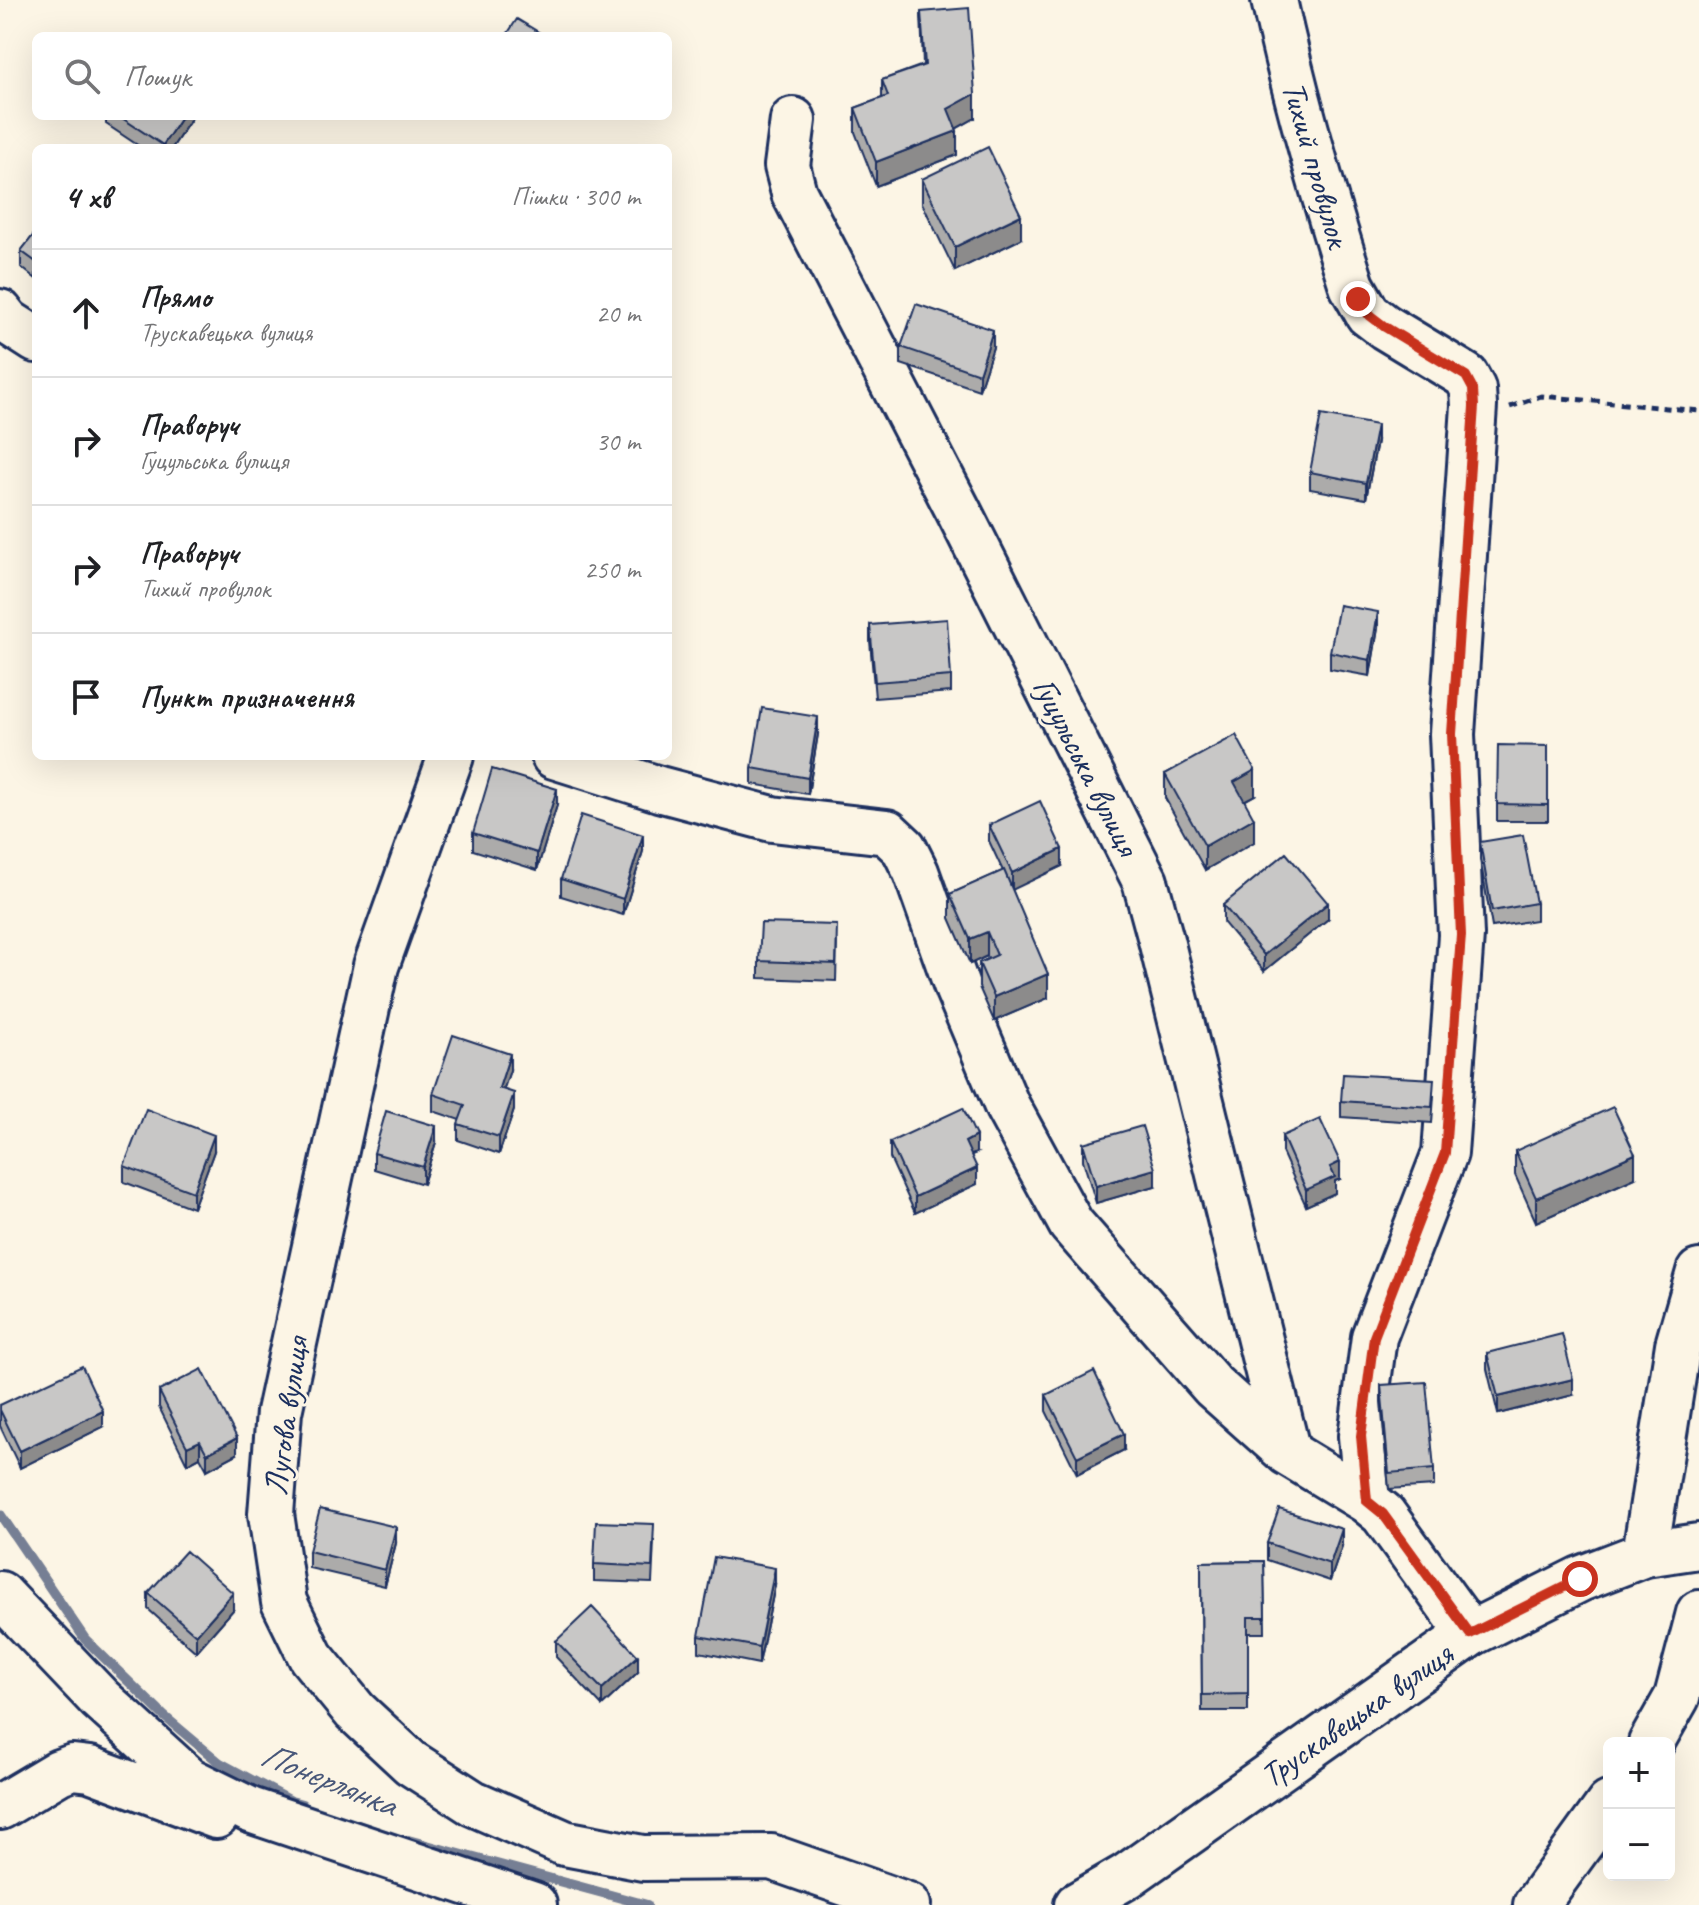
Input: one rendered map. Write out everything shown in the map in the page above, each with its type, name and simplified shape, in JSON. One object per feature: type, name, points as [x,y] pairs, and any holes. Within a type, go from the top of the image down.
[{"type":"street","name":"Тихий провулок","points":[[1274,0],[1319,181],[1352,286],[1368,314],[1466,376],[1473,389],[1452,734],[1461,935],[1445,1153],[1374,1337],[1361,1436],[1367,1501]]},
{"type":"street","name":"Гуцульська вулиця","points":[[793,120],[787,166],[794,193],[1145,881],[1288,1453]]},
{"type":"street","points":[[0,312],[8,322],[32,337]]},
{"type":"street","name":"Лугова вулиця","points":[[450,760],[376,966],[279,1412],[271,1514],[284,1602],[311,1657],[355,1711],[411,1763],[473,1803],[564,1843],[643,1858],[771,1857],[908,1905]]},
{"type":"street","points":[[567,760],[772,819],[887,832],[904,848],[916,872],[958,990],[1007,1106],[1071,1224],[1213,1386],[1288,1453],[1383,1514],[1470,1634]]},
{"type":"street","points":[[1645,1554],[1678,1345],[1699,1272]]},
{"type":"street","name":"Трускавецька вулиця","points":[[1077,1905],[1127,1876],[1470,1634],[1580,1579],[1645,1554],[1699,1546]]},
{"type":"street","points":[[0,1594],[100,1699],[189,1780],[250,1810],[534,1905]]},
{"type":"street","points":[[1654,1737],[1677,1697],[1699,1613]]},
{"type":"street","points":[[0,1807],[73,1767],[90,1769],[217,1817],[250,1810]]},
{"type":"street","points":[[1536,1905],[1605,1809]]},
{"type":"path","points":[[1472,441],[1505,408],[1541,396],[1699,411]]},
{"type":"building","points":[[969,8],[975,94],[948,109],[957,131],[876,162],[855,108],[888,96],[882,80],[925,65],[921,12]]},
{"type":"building","points":[[517,19],[538,32],[509,32]]},
{"type":"building","points":[[125,120],[179,120],[161,144]]},
{"type":"building","points":[[988,147],[1021,215],[955,247],[922,179]]},
{"type":"building","points":[[32,237],[32,259],[21,251]]},
{"type":"building","points":[[916,304],[993,330],[979,374],[901,347]]},
{"type":"building","points":[[1321,415],[1377,425],[1366,483],[1310,472]]},
{"type":"building","points":[[1339,605],[1378,612],[1370,660],[1330,652]]},
{"type":"building","points":[[947,619],[951,676],[875,682],[870,625]]},
{"type":"building","points":[[762,708],[818,717],[808,778],[752,768]]},
{"type":"building","points":[[1236,735],[1255,770],[1234,782],[1254,818],[1205,846],[1165,774]]},
{"type":"building","points":[[1498,745],[1548,746],[1548,805],[1497,804]]},
{"type":"building","points":[[492,769],[557,789],[537,853],[473,833]]},
{"type":"building","points":[[1040,801],[1062,849],[1012,873],[989,825]]},
{"type":"building","points":[[581,815],[643,835],[623,899],[561,879]]},
{"type":"building","points":[[1523,835],[1536,903],[1492,911],[1480,842]]},
{"type":"building","points":[[1286,853],[1328,903],[1264,955],[1223,905]]},
{"type":"building","points":[[1004,870],[1048,974],[994,997],[979,963],[997,955],[987,932],[970,939],[950,894]]},
{"type":"building","points":[[761,923],[837,925],[836,964],[759,961]]},
{"type":"building","points":[[453,1035],[510,1054],[499,1088],[514,1093],[499,1137],[458,1124],[465,1105],[433,1094]]},
{"type":"building","points":[[1343,1074],[1434,1079],[1432,1107],[1341,1101]]},
{"type":"building","points":[[1613,1107],[1635,1154],[1536,1198],[1515,1151]]},
{"type":"building","points":[[963,1108],[976,1136],[965,1142],[977,1168],[915,1197],[890,1142]]},
{"type":"building","points":[[146,1109],[214,1135],[193,1192],[124,1166]]},
{"type":"building","points":[[386,1111],[436,1126],[423,1167],[374,1153]]},
{"type":"building","points":[[1320,1119],[1340,1162],[1330,1167],[1335,1177],[1306,1190],[1282,1136]]},
{"type":"building","points":[[1142,1126],[1155,1169],[1096,1186],[1083,1143]]},
{"type":"building","points":[[1562,1334],[1573,1379],[1498,1397],[1487,1353]]},
{"type":"building","points":[[82,1366],[103,1411],[20,1451],[0,1405]]},
{"type":"building","points":[[202,1369],[237,1438],[207,1454],[200,1441],[187,1447],[159,1391]]},
{"type":"building","points":[[1094,1371],[1124,1434],[1077,1457],[1046,1395]]},
{"type":"building","points":[[1426,1382],[1434,1469],[1389,1473],[1381,1385]]},
{"type":"building","points":[[320,1509],[396,1527],[385,1570],[309,1551]]},
{"type":"building","points":[[1279,1509],[1342,1529],[1330,1564],[1267,1543]]},
{"type":"building","points":[[596,1522],[654,1524],[652,1567],[594,1564]]},
{"type":"building","points":[[186,1551],[233,1593],[196,1635],[148,1593]]},
{"type":"building","points":[[714,1557],[775,1568],[759,1647],[699,1636]]},
{"type":"building","points":[[1264,1561],[1265,1617],[1248,1617],[1248,1694],[1202,1695],[1201,1562]]},
{"type":"building","points":[[592,1607],[638,1656],[602,1689],[556,1641]]},
{"type":"waterway","name":"Понерлянка","points":[[0,1514],[85,1639],[164,1716],[220,1763],[302,1804]]},
{"type":"waterway","name":"Понерлянка","points":[[408,1840],[647,1905]]},
{"type":"route","points":[[1358,299],[1368,314],[1385,327],[1466,376],[1473,389],[1474,406],[1452,734],[1461,935],[1445,1153],[1374,1337],[1361,1436],[1367,1501],[1383,1514],[1470,1634],[1580,1579]]}]
